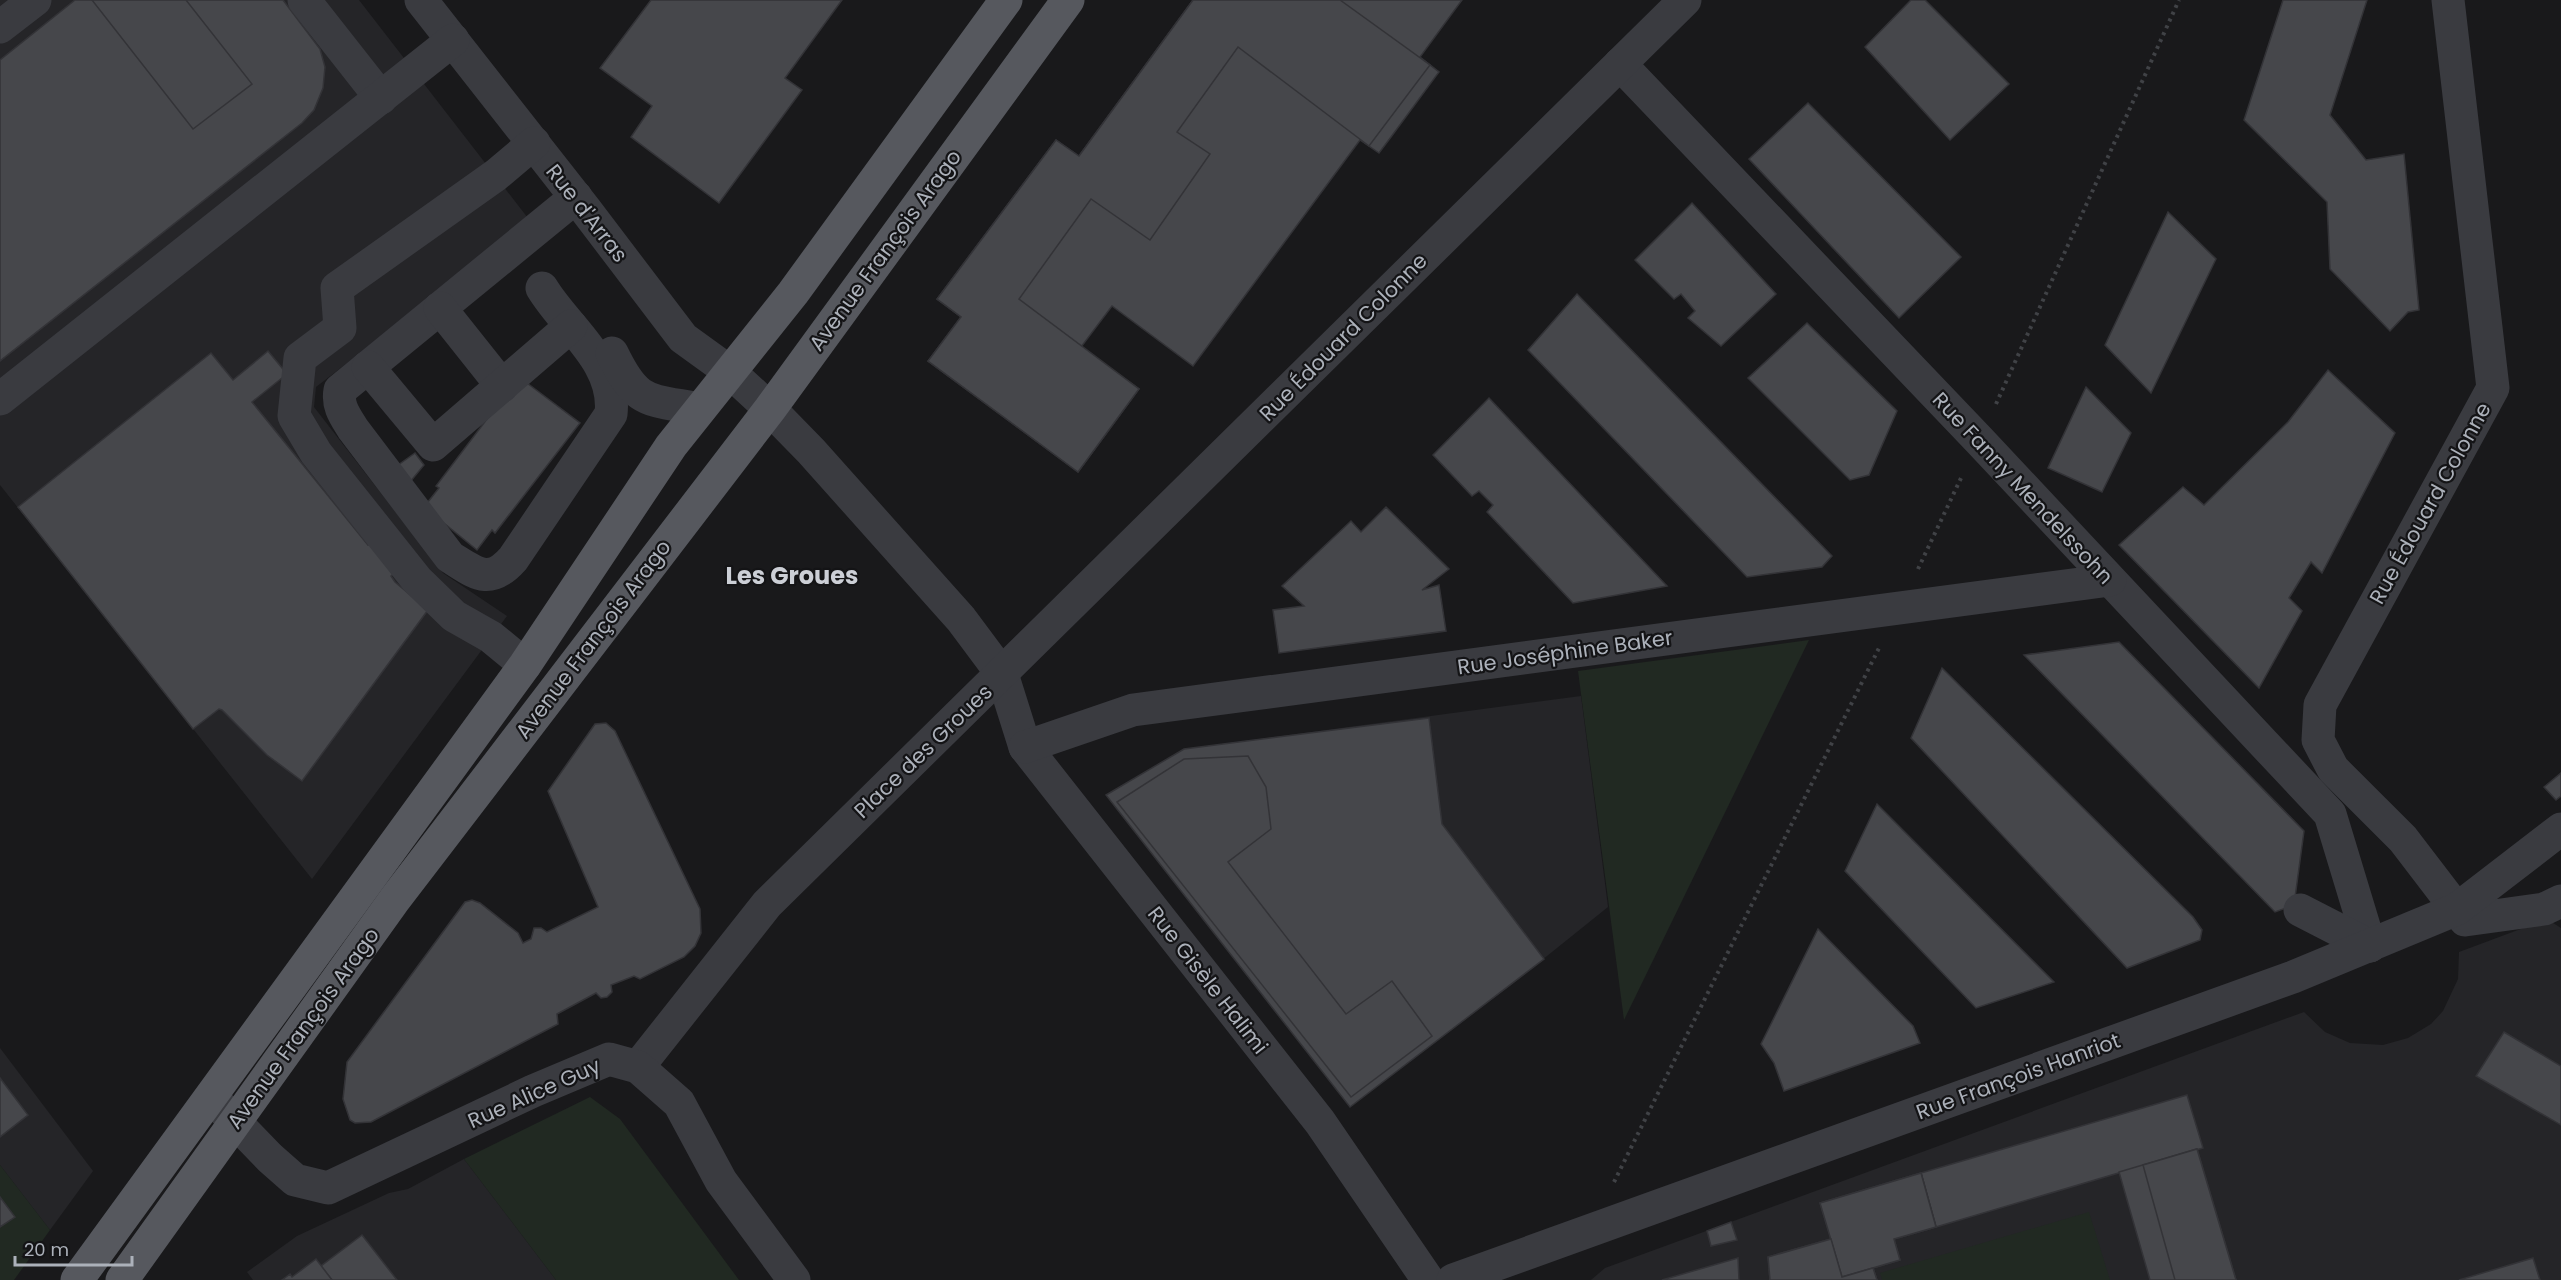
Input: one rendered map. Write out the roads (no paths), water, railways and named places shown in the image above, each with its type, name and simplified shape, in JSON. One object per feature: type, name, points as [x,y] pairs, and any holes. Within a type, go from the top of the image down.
[{"type":"main road","name":"Avenue François Arago","points":[[77,1280],[525,665],[629,507],[700,409],[793,293],[1006,0]]},
{"type":"main road","name":"Avenue François Arago","points":[[122,1280],[395,899],[770,409],[1068,0]]},
{"type":"street","points":[[0,27],[35,0]]},
{"type":"street","points":[[304,0],[381,98]]},
{"type":"street","name":"Rue d'Arras","points":[[421,0],[581,203],[683,338],[730,372],[770,409]]},
{"type":"street","name":"Rue Édouard Colonne","points":[[1002,674],[1685,0]]},
{"type":"street","name":"Rue Édouard Colonne","points":[[2448,0],[2493,388],[2320,705],[2318,740],[2333,769],[2403,839],[2457,909]]},
{"type":"street","points":[[0,399],[453,40]]},
{"type":"street","name":"Rue Fanny Mendelssohn","points":[[1620,64],[2330,814],[2370,946]]},
{"type":"street","points":[[525,665],[490,637],[454,616],[417,580],[316,453],[294,416],[300,358],[340,328],[337,288],[496,175],[534,143]]},
{"type":"street","points":[[581,203],[528,260],[554,307],[597,359],[613,398],[611,414],[513,559],[501,573],[490,576],[473,571],[450,556],[342,411],[338,400],[340,390],[440,308],[581,203]]},
{"type":"street","points":[[542,288],[599,335],[635,391],[650,399],[700,409]]},
{"type":"street","points":[[440,308],[502,386]]},
{"type":"street","points":[[368,367],[433,445],[571,326]]},
{"type":"street","name":"Place des Groues","points":[[638,1068],[767,904],[1002,674],[961,619],[811,451],[770,409]]},
{"type":"street","name":"Rue Joséphine Baker","points":[[1025,747],[1133,710],[2110,580]]},
{"type":"street","name":"Rue Gisèle Halimi","points":[[1002,674],[1025,747],[1320,1122],[1428,1280]]},
{"type":"street","name":"Rue François Hanriot","points":[[1453,1280],[2281,981],[2370,946],[2457,909],[2561,829]]},
{"type":"street","points":[[2457,909],[2465,920],[2544,909],[2561,901]]},
{"type":"street","points":[[2300,910],[2370,946]]},
{"type":"street","name":"Rue Alice Guy","points":[[235,1124],[295,1180],[328,1188],[533,1091],[609,1059],[638,1068],[679,1103],[721,1181],[794,1280]]},
{"type":"street","points":[[210,1096],[235,1124]]},
{"type":"district","name":"Les Groues","points":[[792,575]]}]
